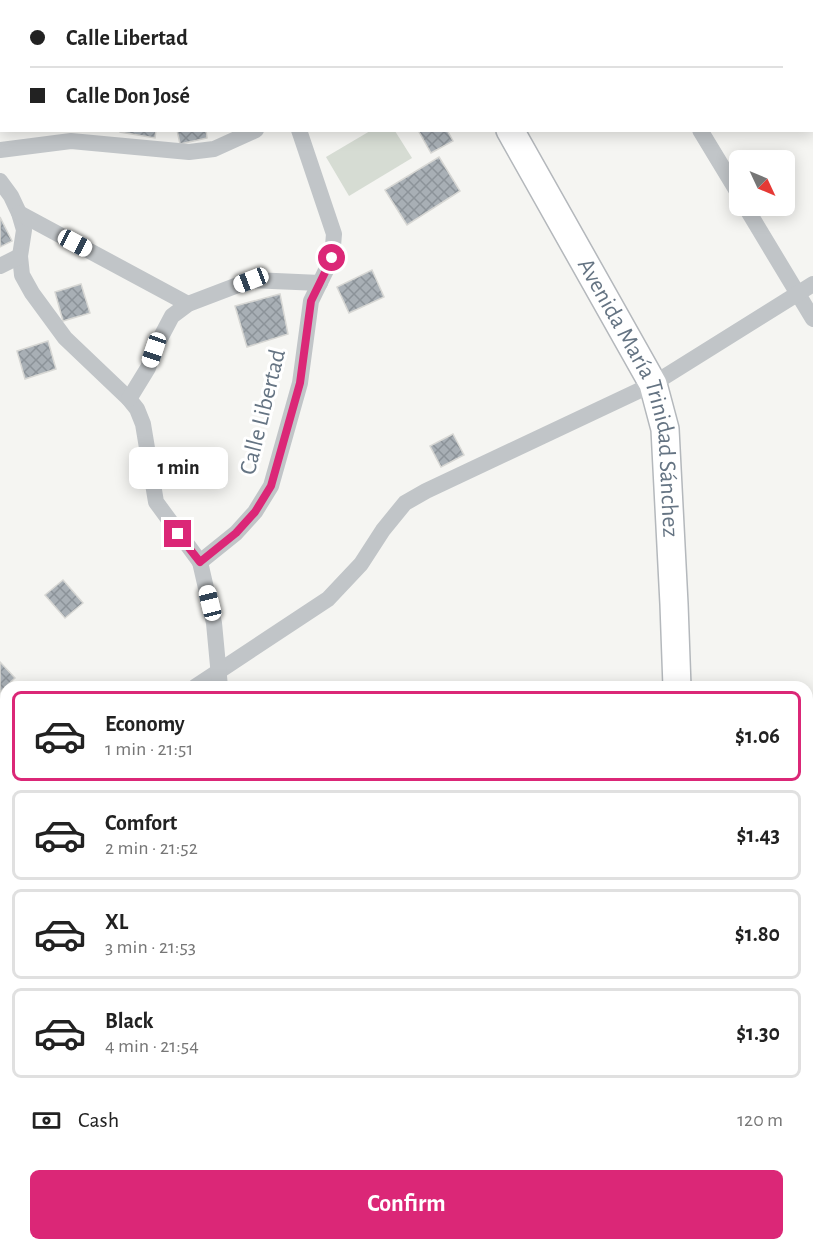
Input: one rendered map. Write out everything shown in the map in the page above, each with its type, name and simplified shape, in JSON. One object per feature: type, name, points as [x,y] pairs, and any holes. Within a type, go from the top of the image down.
[{"type":"main road","name":"Avenida María Trinidad Sánchez","points":[[512,132],[653,384],[665,429],[677,681]]},
{"type":"street","points":[[0,150],[70,136],[189,152],[214,148],[251,132]]},
{"type":"street","name":"Calle Libertad","points":[[200,562],[236,533],[255,512],[271,486],[300,383],[311,301],[332,258],[334,234],[300,132]]},
{"type":"street","points":[[701,132],[729,178]]},
{"type":"street","points":[[0,182],[11,196],[24,230],[21,256],[22,276],[32,293],[65,339],[137,409],[143,424],[156,502],[200,562],[214,623],[219,680]]},
{"type":"street","points":[[19,213],[188,304]]},
{"type":"street","points":[[751,216],[813,319]]},
{"type":"street","points":[[0,266],[21,256]]},
{"type":"street","points":[[129,399],[148,368],[154,350],[172,316],[188,304],[251,280],[320,283]]},
{"type":"street","points":[[219,680],[328,599],[361,564],[383,530],[405,503],[653,384],[813,284]]},
{"type":"shaded area","points":[[368,132],[396,132],[412,158],[349,196],[326,157]]},
{"type":"building","points":[[120,132],[156,132],[155,138]]},
{"type":"building","points":[[177,132],[206,132],[207,138],[180,144]]},
{"type":"building","points":[[419,132],[448,132],[453,141],[431,153]]},
{"type":"building","points":[[439,157],[460,191],[407,225],[385,190]]},
{"type":"building","points":[[0,217],[12,241],[0,247]]},
{"type":"building","points":[[372,270],[384,297],[349,313],[337,287]]},
{"type":"building","points":[[81,284],[90,313],[63,321],[55,292]]},
{"type":"building","points":[[280,294],[288,334],[247,347],[235,306]]},
{"type":"building","points":[[48,341],[56,369],[25,379],[17,351]]},
{"type":"building","points":[[453,434],[464,455],[441,467],[430,446]]},
{"type":"building","points":[[63,580],[83,603],[65,618],[45,595]]},
{"type":"building","points":[[0,662],[15,678],[12,681],[0,681]]},
{"type":"route","points":[[178,534],[200,562],[236,533],[255,512],[271,486],[300,383],[311,301],[332,258]]}]
